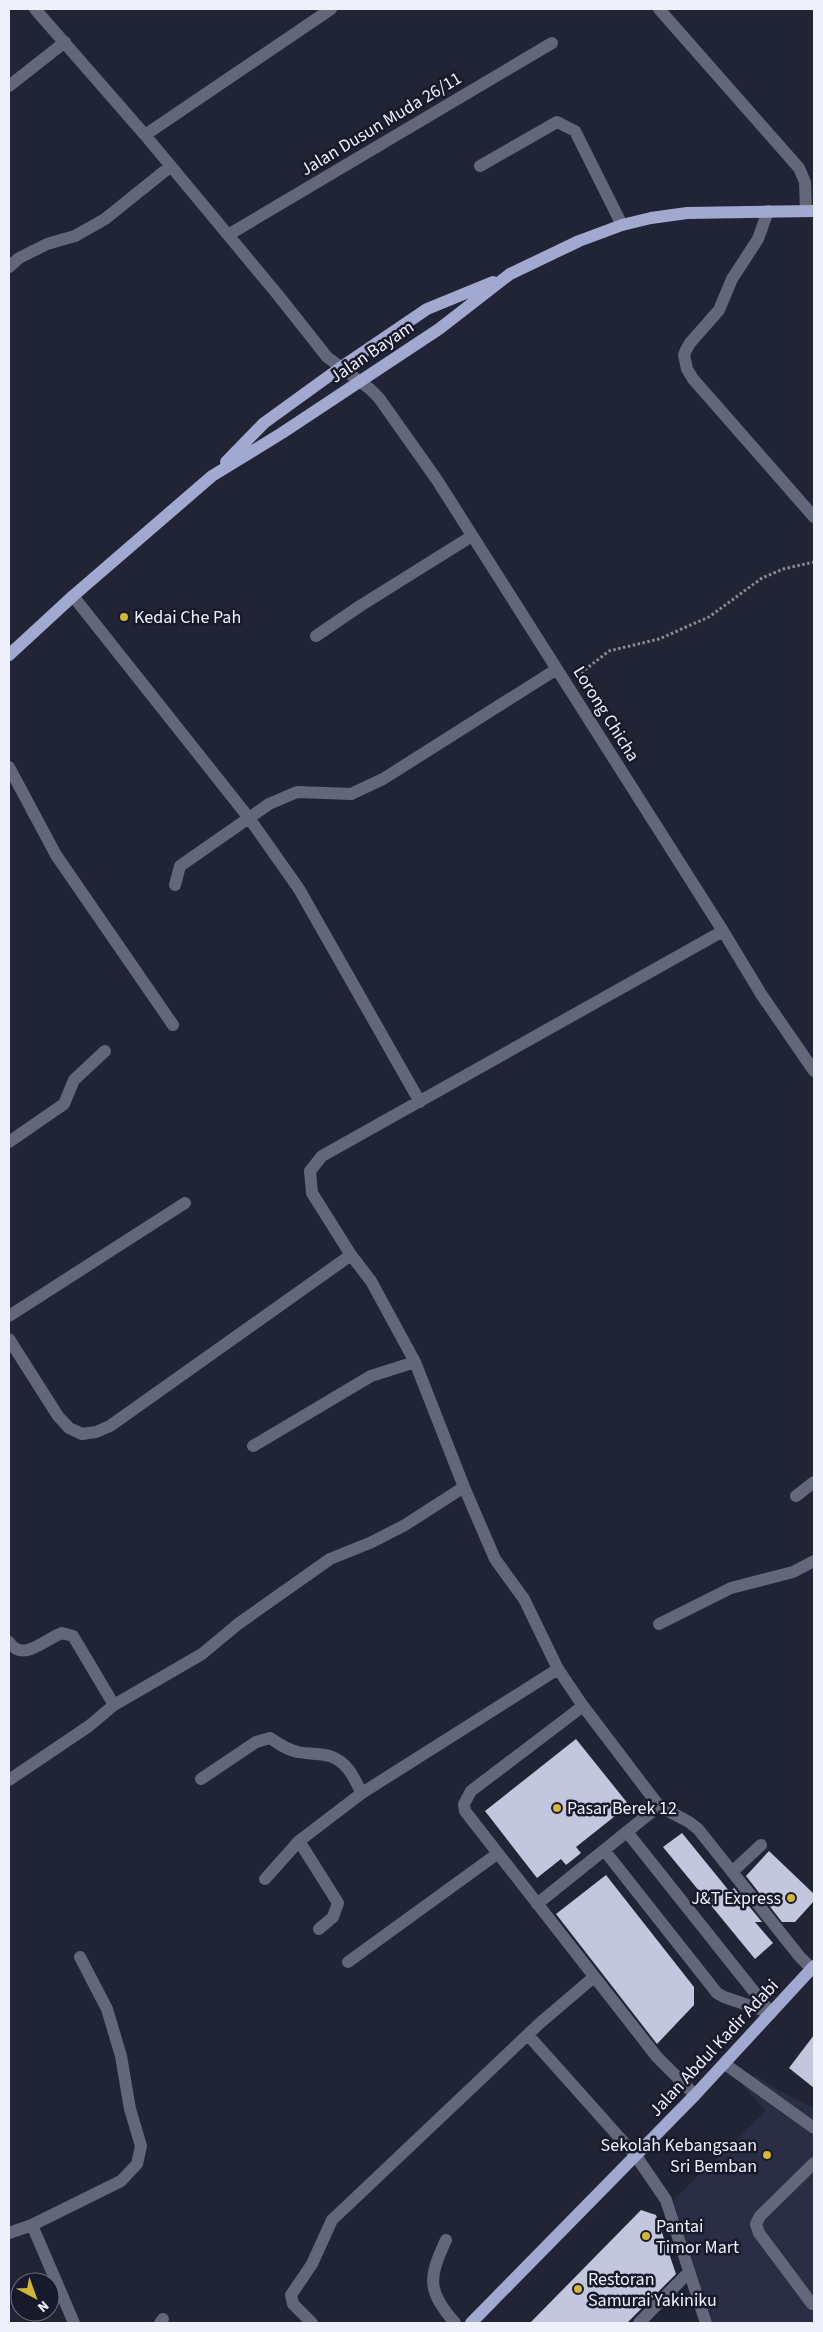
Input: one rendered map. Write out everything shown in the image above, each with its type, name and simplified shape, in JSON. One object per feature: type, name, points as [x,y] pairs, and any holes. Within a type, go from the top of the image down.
[{"type":"main road","name":"Jalan Bayam","points":[[9,655],[73,596],[212,476],[282,434],[439,329],[510,274],[579,241],[622,225],[686,214],[810,211]]},
{"type":"main road","points":[[212,476],[264,423],[340,368],[428,309],[510,274]]},
{"type":"main road","name":"Jalan Abdul Kadir Adabi","points":[[471,2323],[725,2064],[813,1969]]},
{"type":"street","name":"Lorong Chicha","points":[[36,9],[171,166],[326,357],[379,398],[437,480],[761,994],[814,1071]]},
{"type":"street","points":[[145,135],[331,9]]},
{"type":"street","points":[[659,9],[799,168],[805,182],[810,211]]},
{"type":"street","points":[[9,86],[65,42]]},
{"type":"street","name":"Jalan Dusun Muda 26/11","points":[[228,235],[552,43]]},
{"type":"street","points":[[480,166],[557,122],[566,125],[575,130],[622,225]]},
{"type":"street","points":[[9,267],[19,258],[40,248],[76,236],[105,219],[171,166]]},
{"type":"street","points":[[768,211],[758,238],[732,279],[719,310],[690,343],[684,355],[687,369],[693,379],[814,517]]},
{"type":"street","points":[[316,636],[360,606],[472,536]]},
{"type":"street","points":[[73,596],[249,818],[299,889],[420,1102]]},
{"type":"street","points":[[174,885],[180,866],[269,804],[297,792],[351,794],[383,779],[557,670]]},
{"type":"street","points":[[9,767],[56,854],[173,1025]]},
{"type":"street","points":[[723,931],[322,1156],[310,1171],[312,1193],[351,1255],[371,1281],[414,1362],[495,1559],[524,1600],[558,1669],[583,1706],[659,1806],[690,1822],[698,1829],[813,1969]]},
{"type":"street","points":[[9,1142],[64,1104],[74,1080],[105,1052]]},
{"type":"street","points":[[9,1316],[185,1203]]},
{"type":"street","points":[[9,1339],[58,1416],[69,1428],[82,1434],[96,1432],[110,1426],[351,1255]]},
{"type":"street","points":[[252,1446],[370,1376],[414,1362]]},
{"type":"street","points":[[796,1496],[814,1482]]},
{"type":"street","points":[[9,1780],[88,1726],[114,1704],[202,1654],[238,1624],[330,1559],[372,1542],[397,1529],[464,1486]]},
{"type":"street","points":[[659,1624],[731,1588],[793,1572],[814,1561]]},
{"type":"street","points":[[9,1642],[12,1648],[22,1651],[32,1649],[62,1633],[73,1636],[114,1704]]},
{"type":"street","points":[[264,1879],[299,1841],[362,1793],[558,1669]]},
{"type":"street","points":[[583,1706],[467,1796],[464,1804],[468,1818],[657,2057],[695,2095]]},
{"type":"street","points":[[201,1779],[256,1742],[270,1738],[283,1746],[299,1752],[330,1756],[347,1768],[362,1793]]},
{"type":"street","points":[[537,1904],[659,1806]]},
{"type":"street","points":[[626,1832],[771,2013]]},
{"type":"street","points":[[299,1841],[338,1903],[333,1917],[319,1930]]},
{"type":"street","points":[[732,1872],[761,1845]]},
{"type":"street","points":[[604,1850],[717,1993],[771,2013]]},
{"type":"street","points":[[348,1962],[496,1854]]},
{"type":"street","points":[[9,2233],[32,2225],[121,2181],[137,2164],[141,2146],[130,2110],[121,2056],[107,2009],[80,1957]]},
{"type":"street","points":[[312,2323],[293,2304],[291,2295],[312,2264],[332,2220],[528,2034],[594,1976]]},
{"type":"street","points":[[528,2034],[636,2156],[667,2203],[706,2323]]},
{"type":"street","points":[[725,2064],[814,2128]]},
{"type":"street","points":[[812,2304],[759,2233],[756,2224],[760,2216],[814,2163]]},
{"type":"street","points":[[32,2225],[74,2323]]},
{"type":"street","points":[[446,2240],[433,2268],[432,2284],[438,2300],[455,2323]]},
{"type":"street","points":[[639,2323],[689,2272]]},
{"type":"path","points":[[566,684],[609,651],[659,639],[709,617],[762,578],[783,569],[814,562]]},
{"type":"shaded area","name":"Sekolah Kebangsaan Sri Bemban","points":[[755,2075],[779,2091],[814,2108],[814,2323],[713,2323],[673,2200],[766,2111],[744,2087]]},
{"type":"building","name":"Pasar Berek 12","points":[[576,1739],[629,1805],[576,1847],[581,1853],[566,1865],[561,1859],[537,1878],[485,1811]]},
{"type":"building","points":[[682,1833],[730,1892],[734,1888],[762,1922],[755,1922],[773,1943],[755,1959],[663,1847]]},
{"type":"building","points":[[769,1851],[814,1894],[814,1901],[795,1922],[782,1922],[746,1876]]},
{"type":"building","points":[[606,1875],[694,1987],[694,2005],[657,2044],[556,1914]]},
{"type":"building","points":[[814,2035],[814,2088],[789,2068]]},
{"type":"building","points":[[641,2210],[656,2215],[676,2274],[627,2323],[530,2323]]},
{"type":"place","name":"Kedai Che Pah","points":[[124,617]]},
{"type":"place","name":"Pasar Berek 12","points":[[557,1808]]},
{"type":"place","name":"J&T Express","points":[[791,1898]]},
{"type":"place","name":"Sekolah Kebangsaan Sri Bemban","points":[[767,2155]]},
{"type":"place","name":"Pantai Timor Mart","points":[[646,2236]]},
{"type":"place","name":"Restoran Samurai Yakiniku","points":[[578,2289]]}]
